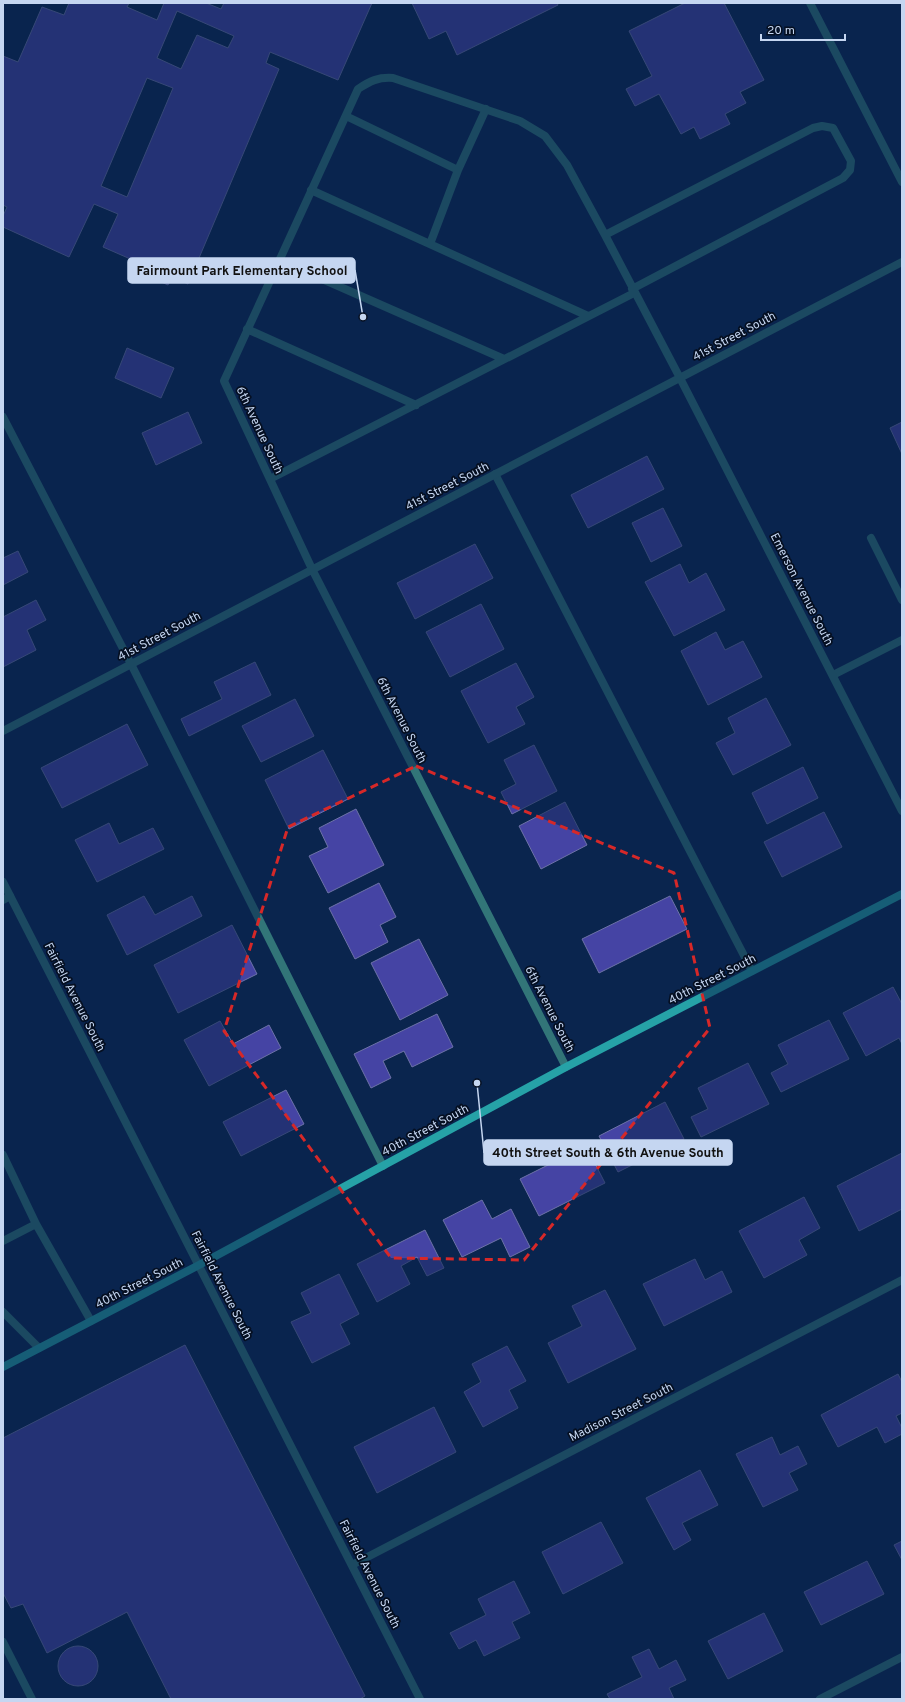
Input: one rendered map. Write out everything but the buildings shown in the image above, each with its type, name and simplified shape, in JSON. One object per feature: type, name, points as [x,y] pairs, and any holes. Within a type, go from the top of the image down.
[{"type":"street","points":[[810,3],[902,182]]},
{"type":"street","name":"Emerson Avenue South","points":[[224,381],[247,328],[358,89],[369,81],[381,77],[393,78],[520,121],[545,136],[567,165],[605,235],[902,811]]},
{"type":"street","points":[[430,244],[458,170],[486,109]]},
{"type":"street","points":[[346,116],[458,170]]},
{"type":"street","points":[[270,479],[588,316],[843,178],[850,170],[851,161],[833,128],[822,126],[813,128],[605,235]]},
{"type":"street","points":[[312,190],[588,316]]},
{"type":"street","points":[[279,260],[504,359]]},
{"type":"street","name":"41st Street South","points":[[3,731],[902,262]]},
{"type":"street","points":[[247,328],[416,405]]},
{"type":"street","name":"6th Avenue South","points":[[224,381],[312,569],[566,1067]]},
{"type":"street","points":[[3,417],[131,664],[383,1166]]},
{"type":"street","points":[[495,474],[752,971]]},
{"type":"street","points":[[871,538],[902,600]]},
{"type":"street","points":[[833,675],[902,640]]},
{"type":"street","name":"Fairfield Avenue South","points":[[3,882],[7,898],[199,1265],[420,1699]]},
{"type":"street","name":"40th Street South","points":[[3,1367],[199,1265],[566,1067],[902,894]]},
{"type":"street","points":[[3,1155],[36,1224],[91,1321]]},
{"type":"street","points":[[3,1241],[36,1224]]},
{"type":"street","name":"Madison Street South","points":[[352,1565],[902,1280]]},
{"type":"street","points":[[3,1312],[39,1348]]},
{"type":"street","points":[[3,1642],[32,1699]]},
{"type":"street","points":[[820,1699],[902,1657]]},
{"type":"highlighted area","points":[[416,766],[674,873],[710,1028],[524,1260],[391,1258],[224,1031],[288,827]]},
{"type":"place","name":"Fairmount Park Elementary School","points":[[363,317]]},
{"type":"place","name":"40th Street South & 6th Avenue South","points":[[477,1083]]}]
